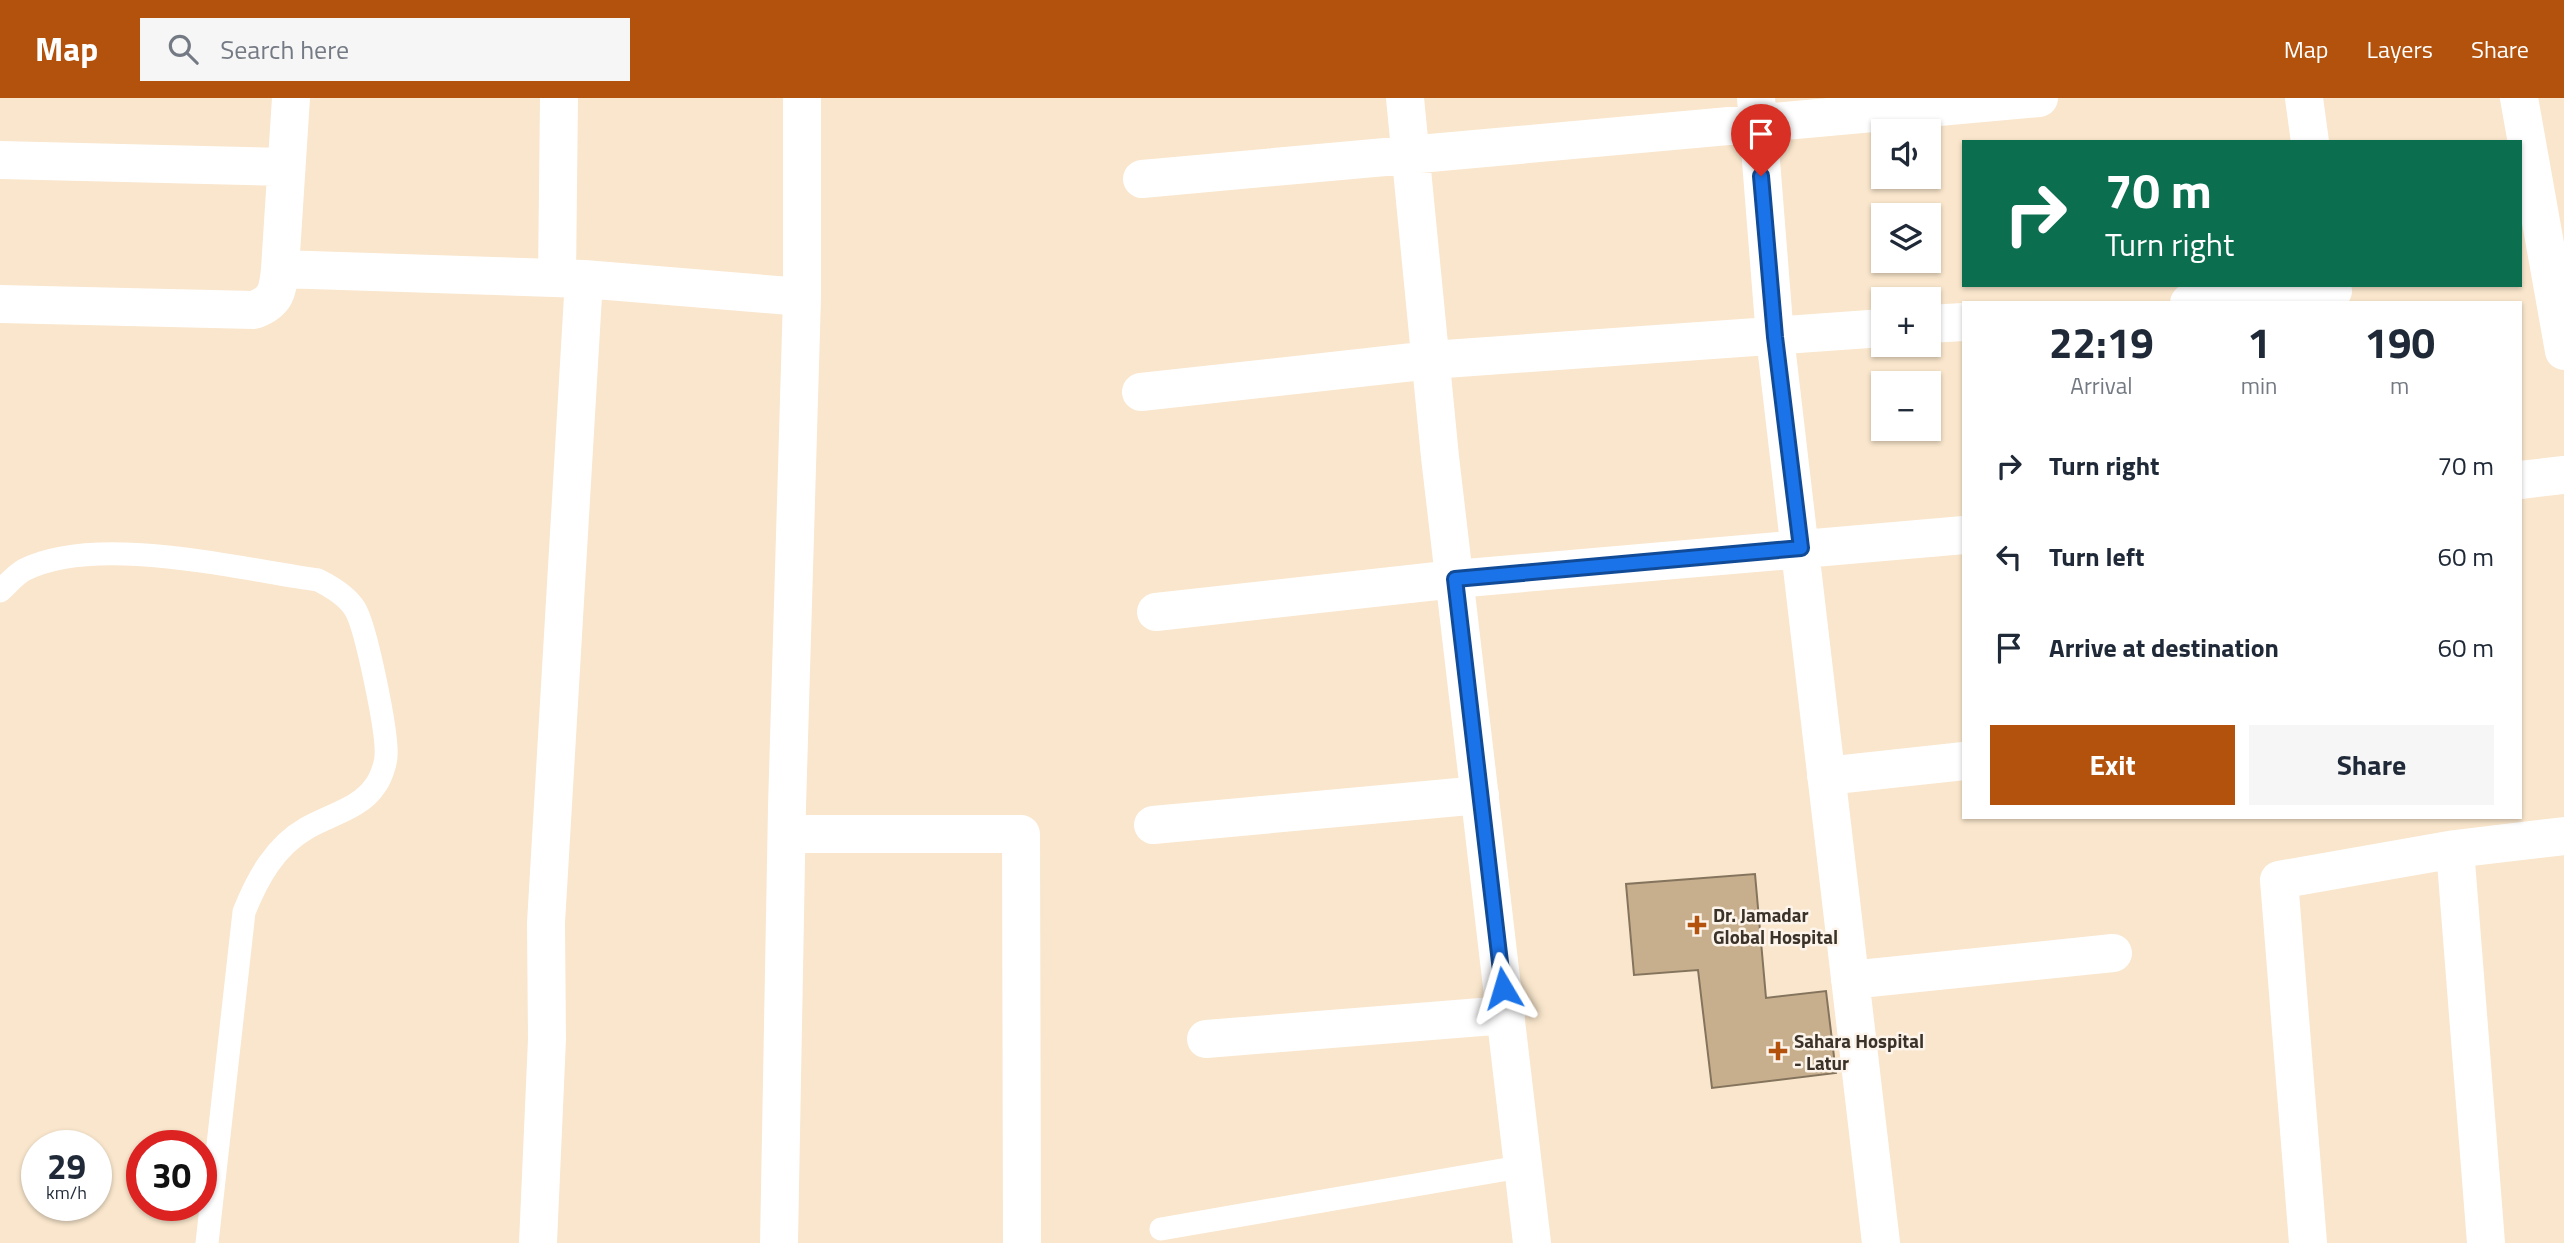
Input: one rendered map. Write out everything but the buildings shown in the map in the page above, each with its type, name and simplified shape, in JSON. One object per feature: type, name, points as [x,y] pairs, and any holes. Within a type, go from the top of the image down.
[{"type":"street","points":[[0,304],[254,310],[269,304],[278,293],[290,98]]},
{"type":"street","points":[[538,1243],[547,1039],[546,923],[570,279],[559,98]]},
{"type":"street","points":[[779,1243],[802,297],[802,98]]},
{"type":"street","points":[[1405,98],[1455,579],[1532,1243]]},
{"type":"street","points":[[1142,179],[1411,154],[1756,110],[2039,98]]},
{"type":"street","points":[[2304,98],[2310,140]]},
{"type":"street","points":[[2519,98],[2564,351]]},
{"type":"street","points":[[1756,110],[1775,337],[1881,1243]]},
{"type":"street","points":[[0,160],[286,167]]},
{"type":"street","points":[[280,269],[570,279],[802,297]]},
{"type":"street","points":[[2218,301],[2333,293]]},
{"type":"street","points":[[1941,323],[1962,321]]},
{"type":"street","points":[[1141,392],[1431,360],[1871,329]]},
{"type":"street","points":[[2522,481],[2564,475]]},
{"type":"street","points":[[1156,612],[1455,579],[1962,535]]},
{"type":"street","points":[[1826,776],[1962,761]]},
{"type":"street","points":[[1153,825],[1480,795]]},
{"type":"street","points":[[787,834],[1021,834],[1023,1243]]},
{"type":"street","points":[[2308,1243],[2279,880],[2455,849],[2564,836]]},
{"type":"street","points":[[2455,849],[2486,1243]]},
{"type":"street","points":[[1850,981],[2113,953]]},
{"type":"street","points":[[1206,1039],[1506,1015]]},
{"type":"lane","points":[[0,591],[23,571],[65,556],[122,552],[318,580],[335,588],[355,608],[366,632],[386,757],[375,787],[359,802],[305,829],[278,852],[256,881],[244,912],[207,1243]]},
{"type":"lane","points":[[1161,1229],[1525,1166]]},
{"type":"place","name":"Dr. Jamadar Global Hospital","points":[[1697,925]]},
{"type":"place","name":"Sahara Hospital - Latur","points":[[1778,1051]]},
{"type":"route","points":[[1503,988],[1455,579],[1801,548],[1775,337],[1761,176]]}]
